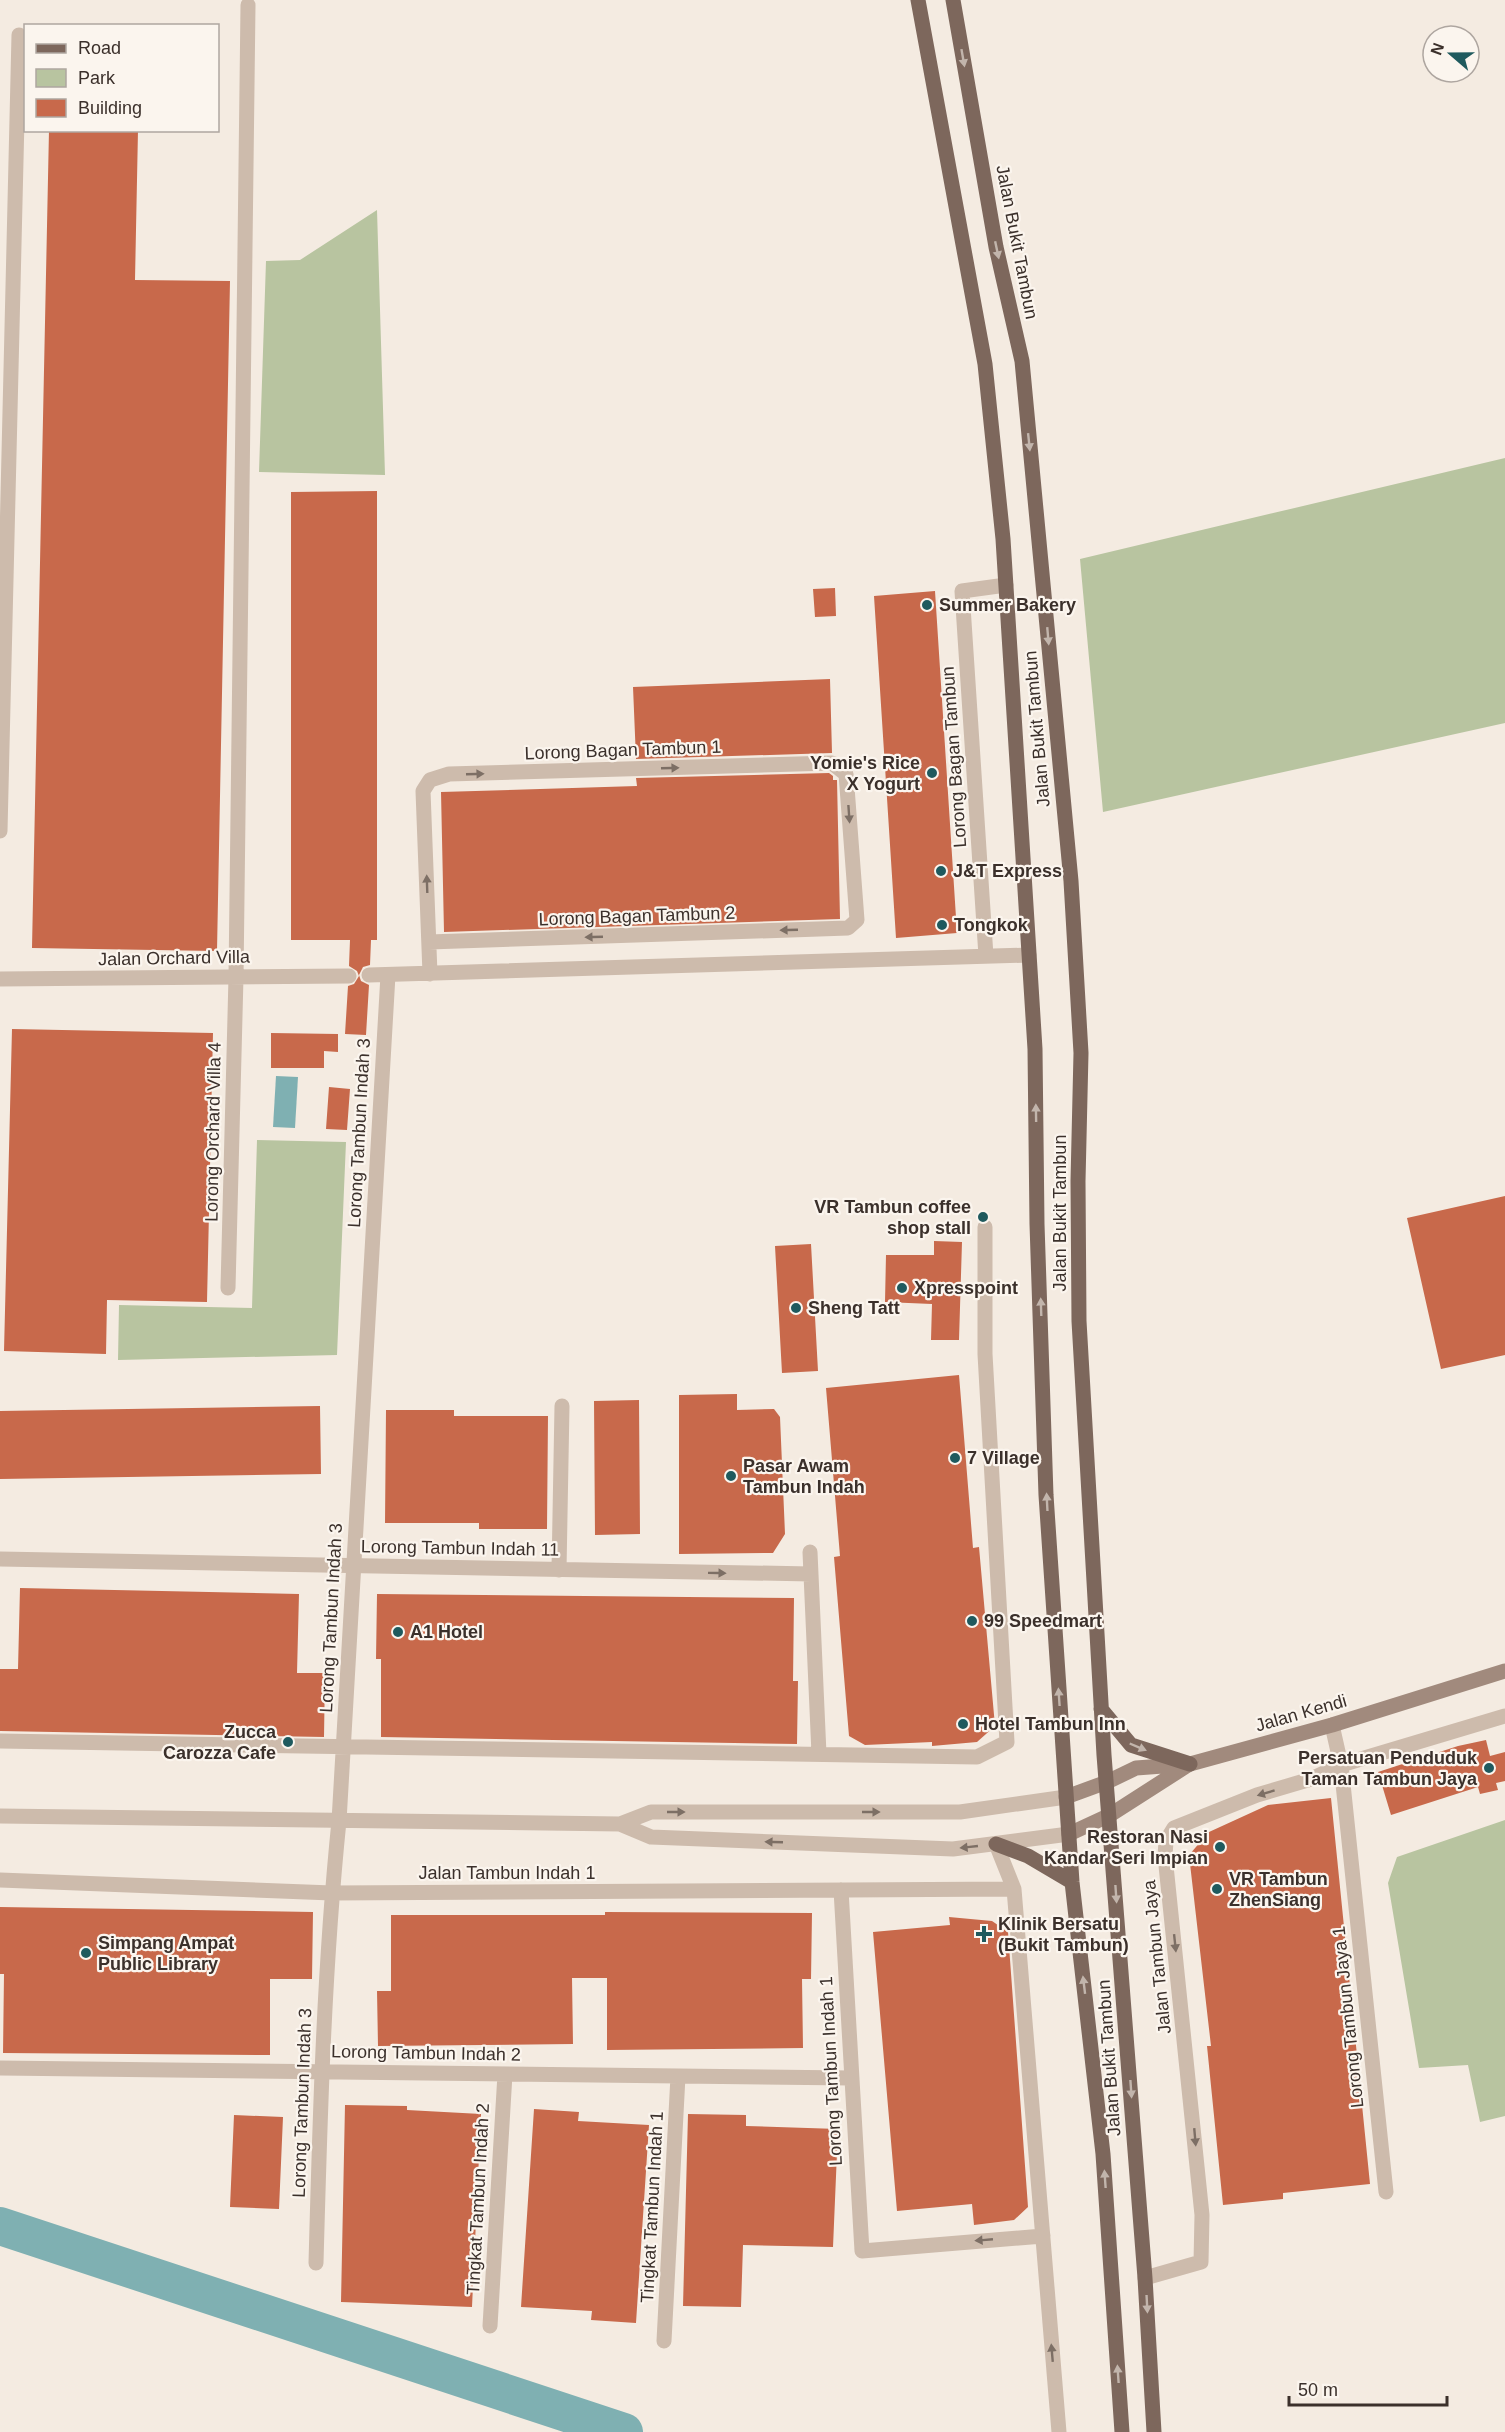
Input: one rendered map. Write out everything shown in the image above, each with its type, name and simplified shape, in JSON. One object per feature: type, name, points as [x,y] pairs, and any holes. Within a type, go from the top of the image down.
[{"type":"main road","name":"Jalan Bukit Tambun","points":[[918,0],[985,364],[1003,539],[1035,1049],[1037,1224],[1046,1495],[1072,1882],[1103,2154],[1122,2432]]},
{"type":"main road","name":"Jalan Bukit Tambun","points":[[952,0],[996,247],[1022,362],[1071,881],[1081,1053],[1078,1181],[1079,1321],[1101,1709],[1145,2278],[1154,2432]]},
{"type":"main road","points":[[1101,1709],[1131,1745],[1190,1764]]},
{"type":"main road","points":[[996,1844],[1028,1856],[1072,1882]]},
{"type":"street","name":"Lorong Orchard Villa 4","points":[[228,1288],[236,977],[248,5]]},
{"type":"street","points":[[0,831],[19,35]]},
{"type":"street","name":"Lorong Bagan Tambun","points":[[986,956],[962,591],[1006,585]]},
{"type":"street","name":"Lorong Bagan Tambun 1","points":[[429,942],[423,791],[430,780],[449,774],[832,763],[846,774],[857,920],[848,928]]},
{"type":"street","name":"Lorong Bagan Tambun 2","points":[[429,942],[848,928]]},
{"type":"street","points":[[429,942],[430,974]]},
{"type":"street","points":[[369,975],[1029,955]]},
{"type":"street","name":"Lorong Tambun Indah 3","points":[[316,2263],[321,2072],[344,1746],[388,975]]},
{"type":"street","name":"Jalan Orchard Villa","points":[[0,980],[349,976]]},
{"type":"street","points":[[0,1741],[977,1757],[1007,1742],[986,1354],[985,1227]]},
{"type":"street","points":[[559,1570],[562,1406]]},
{"type":"street","points":[[810,1552],[819,1754]]},
{"type":"street","name":"Lorong Tambun Indah 11","points":[[0,1559],[811,1574]]},
{"type":"street","name":"Jalan Kendi","points":[[1107,1782],[1136,1768],[1190,1764],[1332,1725],[1505,1671]]},
{"type":"street","name":"Jalan Tambun Jaya","points":[[1145,2278],[1201,2262],[1202,2215],[1165,1856],[1166,1841],[1174,1828],[1257,1795],[1311,1779],[1341,1765],[1505,1716]]},
{"type":"street","points":[[1332,1725],[1341,1765]]},
{"type":"street","points":[[620,1824],[651,1837],[953,1849],[1069,1834],[1110,1815],[1190,1764]]},
{"type":"street","name":"Lorong Tambun Jaya 1","points":[[1341,1765],[1386,2192]]},
{"type":"street","points":[[0,1816],[620,1824],[651,1812],[960,1812],[1066,1797],[1107,1782]]},
{"type":"street","points":[[996,1844],[1014,1890],[1059,2432]]},
{"type":"street","name":"Jalan Tambun Indah 1","points":[[0,1880],[332,1893],[1014,1890]]},
{"type":"street","name":"Lorong Tambun Indah 1","points":[[841,1890],[862,2251],[1043,2236]]},
{"type":"street","name":"Lorong Tambun Indah 2","points":[[0,2068],[851,2078]]},
{"type":"street","name":"Tingkat Tambun Indah 2","points":[[490,2326],[505,2074]]},
{"type":"street","name":"Tingkat Tambun Indah 1","points":[[664,2341],[678,2076]]},
{"type":"green space","points":[[377,210],[385,475],[259,472],[266,261],[300,260]]},
{"type":"green space","points":[[1505,458],[1505,723],[1103,812],[1080,559]]},
{"type":"green space","points":[[257,1140],[346,1142],[337,1355],[118,1360],[119,1305],[252,1308]]},
{"type":"green space","points":[[1505,1820],[1505,2116],[1480,2122],[1468,2065],[1419,2068],[1388,1883],[1397,1857]]},
{"type":"water","points":[[276,1076],[298,1077],[295,1128],[273,1127]]},
{"type":"building","points":[[49,132],[138,132],[135,280],[230,281],[217,951],[32,948]]},
{"type":"building","points":[[377,491],[377,940],[371,940],[370,965],[363,967],[359,975],[361,981],[369,985],[366,1035],[345,1034],[348,986],[354,984],[359,976],[357,971],[349,966],[350,940],[291,940],[291,492]]},
{"type":"building","points":[[835,588],[836,616],[815,617],[813,589]]},
{"type":"building","points":[[935,591],[957,933],[896,938],[874,596]]},
{"type":"building","points":[[830,679],[832,753],[636,759],[633,687]]},
{"type":"building","points":[[829,773],[833,776],[833,780],[837,780],[840,919],[444,932],[441,792],[637,786],[636,778]]},
{"type":"building","points":[[12,1029],[213,1033],[207,1302],[107,1300],[106,1354],[4,1351]]},
{"type":"building","points":[[271,1033],[338,1034],[338,1052],[324,1051],[324,1068],[271,1068]]},
{"type":"building","points":[[329,1087],[350,1089],[347,1130],[326,1129]]},
{"type":"building","points":[[1505,1196],[1505,1355],[1441,1369],[1407,1218]]},
{"type":"building","points":[[934,1241],[962,1242],[959,1340],[931,1340],[932,1304],[885,1302],[886,1255],[934,1255]]},
{"type":"building","name":"Sheng Tatt","points":[[811,1244],[818,1371],[782,1373],[775,1246]]},
{"type":"building","points":[[959,1375],[973,1548],[979,1547],[995,1726],[977,1742],[932,1746],[932,1742],[865,1745],[849,1736],[834,1557],[840,1556],[826,1388]]},
{"type":"building","name":"Pasar Awam Tambun Indah","points":[[737,1394],[737,1410],[774,1409],[780,1417],[785,1534],[773,1553],[679,1554],[679,1395]]},
{"type":"building","points":[[639,1400],[640,1534],[595,1535],[594,1401]]},
{"type":"building","points":[[320,1406],[321,1474],[0,1479],[0,1411]]},
{"type":"building","points":[[386,1410],[454,1410],[454,1416],[548,1416],[547,1529],[479,1529],[479,1523],[385,1523]]},
{"type":"building","points":[[20,1588],[299,1594],[297,1673],[325,1673],[324,1737],[0,1731],[0,1669],[18,1669]]},
{"type":"building","points":[[377,1594],[794,1598],[793,1681],[798,1681],[797,1744],[381,1737],[381,1659],[376,1659]]},
{"type":"building","points":[[1486,1740],[1490,1756],[1505,1752],[1505,1781],[1496,1783],[1498,1790],[1480,1794],[1478,1787],[1391,1815],[1378,1772],[1458,1746]]},
{"type":"building","points":[[1331,1798],[1370,2184],[1283,2193],[1283,2199],[1223,2205],[1207,2046],[1211,2046],[1189,1855],[1209,1832],[1268,1805]]},
{"type":"building","points":[[0,1907],[313,1912],[312,1979],[270,1979],[270,2055],[3,2053],[4,1974],[0,1974]]},
{"type":"building","points":[[605,1912],[812,1913],[811,1979],[802,1979],[803,2048],[607,2050],[607,1978],[572,1978],[573,2044],[378,2046],[377,1991],[391,1991],[391,1915],[605,1915]]},
{"type":"building","points":[[949,1917],[992,1921],[1008,1932],[1028,2207],[1014,2220],[974,2225],[972,2204],[897,2211],[873,1932],[950,1925]]},
{"type":"building","points":[[345,2105],[407,2106],[407,2110],[481,2114],[472,2307],[341,2302]]},
{"type":"building","points":[[534,2109],[579,2112],[578,2121],[649,2125],[636,2323],[591,2320],[592,2311],[521,2307]]},
{"type":"building","points":[[688,2114],[746,2115],[746,2126],[838,2129],[833,2247],[743,2245],[741,2307],[683,2306]]},
{"type":"building","points":[[234,2115],[283,2117],[279,2209],[230,2207]]},
{"type":"waterway","points":[[0,2226],[624,2432]]},
{"type":"place","name":"Summer Bakery","points":[[927,605]]},
{"type":"place","name":"Yomie's Rice X Yogurt","points":[[932,773]]},
{"type":"place","name":"J&T Express","points":[[941,871]]},
{"type":"place","name":"Tongkok","points":[[942,925]]},
{"type":"place","name":"VR Tambun coffee shop stall","points":[[983,1217]]},
{"type":"place","name":"Xpresspoint","points":[[902,1288]]},
{"type":"place","name":"Sheng Tatt","points":[[796,1308]]},
{"type":"place","name":"7 Village","points":[[955,1458]]},
{"type":"place","name":"Pasar Awam Tambun Indah","points":[[731,1476]]},
{"type":"place","name":"99 Speedmart","points":[[972,1621]]},
{"type":"place","name":"A1 Hotel","points":[[398,1632]]},
{"type":"place","name":"Hotel Tambun Inn","points":[[963,1724]]},
{"type":"place","name":"Zucca Carozza Cafe","points":[[288,1742]]},
{"type":"place","name":"Persatuan Penduduk Taman Tambun Jaya","points":[[1489,1768]]},
{"type":"place","name":"Restoran Nasi Kandar Seri Impian","points":[[1220,1847]]},
{"type":"place","name":"VR Tambun ZhenSiang","points":[[1217,1889]]},
{"type":"place","name":"Klinik Bersatu (Bukit Tambun)","points":[[984,1934]]},
{"type":"place","name":"Simpang Ampat Public Library","points":[[86,1953]]}]
